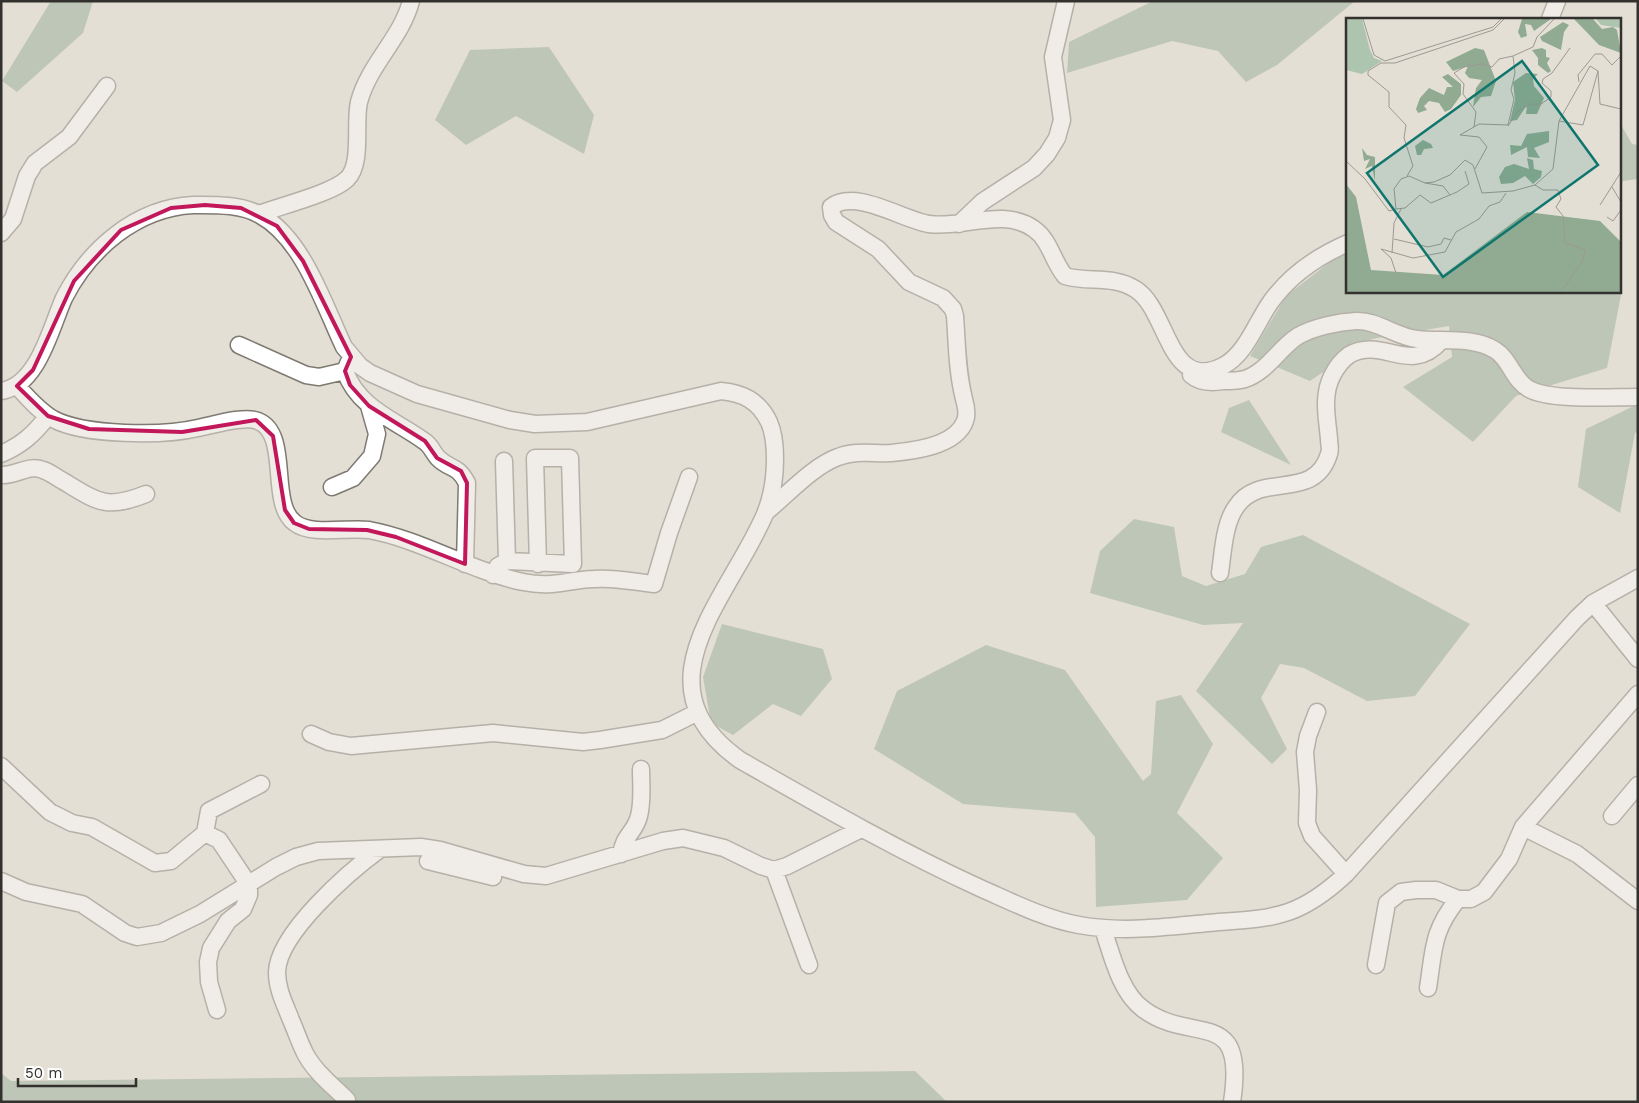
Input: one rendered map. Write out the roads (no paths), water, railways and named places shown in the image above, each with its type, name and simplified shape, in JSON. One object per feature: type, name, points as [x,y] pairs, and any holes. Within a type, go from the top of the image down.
[{"type":"street","points":[[259,214],[331,188],[348,178],[355,160],[357,115],[362,92],[373,71],[405,22],[411,1]]},
{"type":"street","points":[[959,224],[982,202],[1034,168],[1047,154],[1057,138],[1062,120],[1053,57],[1066,1]]},
{"type":"street","points":[[1550,18],[1557,1]]},
{"type":"street","points":[[1,234],[13,220],[27,176],[35,163],[69,137],[107,86]]},
{"type":"street","points":[[765,513],[819,468],[838,457],[849,454],[890,453],[917,449],[942,442],[960,430],[966,420],[966,409],[958,373],[956,316],[953,309],[943,298],[909,282],[878,249],[836,222],[832,215],[831,207],[838,202],[848,201],[889,209],[928,224],[959,224],[977,220],[1012,220],[1034,228],[1043,237],[1065,276],[1074,279],[1120,282],[1135,288],[1151,304],[1177,357],[1186,366],[1198,372],[1209,371],[1229,363],[1238,355],[1270,302],[1283,287],[1314,261],[1346,244]]},
{"type":"street","points":[[465,564],[467,482],[461,471],[438,458],[425,441],[369,406],[350,385],[344,348],[302,261],[291,242],[277,226],[259,214],[223,206],[188,206],[153,214],[121,230],[96,253],[74,281],[33,370],[9,389],[48,416],[70,426],[110,431],[182,432],[233,421],[256,420],[266,426],[273,436],[285,510],[294,523],[309,529],[367,530],[396,536],[465,564],[493,575],[554,586],[593,578],[654,584],[669,533],[689,477]]},
{"type":"street","points":[[1186,366],[1189,374],[1205,382],[1246,379],[1257,373],[1302,334],[1332,325],[1357,321],[1371,322],[1404,337],[1483,344],[1496,350],[1506,361],[1514,375],[1529,389],[1550,396],[1638,397]]},
{"type":"street","points":[[1220,573],[1228,525],[1236,507],[1249,493],[1267,487],[1307,482],[1322,470],[1330,452],[1325,399],[1328,384],[1336,368],[1348,356],[1364,349],[1382,350],[1411,357],[1423,355],[1432,350],[1441,341]]},
{"type":"street","points":[[239,345],[306,375],[320,377],[348,364],[417,394],[500,418],[535,424],[595,421],[721,391],[734,392],[758,404],[766,415],[774,439],[775,473],[765,513],[710,618],[694,655],[690,680],[696,713],[704,727],[727,751],[921,860],[1049,918],[1102,929],[1128,930],[1262,919],[1307,906],[1328,891],[1346,874],[1577,618],[1594,603],[1638,578]]},
{"type":"street","points":[[332,486],[353,478],[372,456],[377,434],[369,406]]},
{"type":"street","points":[[1,454],[18,447],[33,435],[48,416]]},
{"type":"street","points":[[493,575],[498,566],[507,561],[538,564],[573,564],[570,458],[535,458],[538,564]]},
{"type":"street","points":[[504,461],[507,561]]},
{"type":"street","points":[[1,475],[29,468],[43,469],[94,499],[110,503],[124,503],[146,494]]},
{"type":"street","points":[[1594,603],[1638,659]]},
{"type":"street","points":[[1376,965],[1387,903],[1401,892],[1416,890],[1436,890],[1458,899],[1471,898],[1484,892],[1509,859],[1523,827],[1638,694]]},
{"type":"street","points":[[1317,712],[1308,736],[1305,752],[1308,790],[1307,823],[1312,836],[1346,874]]},
{"type":"street","points":[[311,734],[329,742],[351,746],[493,733],[583,742],[662,730],[696,713]]},
{"type":"street","points":[[1,766],[50,812],[72,823],[92,826],[155,863],[171,862],[205,833],[209,811],[261,784]]},
{"type":"street","points":[[621,854],[623,842],[635,827],[639,815],[641,768]]},
{"type":"street","points":[[1612,816],[1638,786]]},
{"type":"street","points":[[1523,827],[1577,854],[1638,901]]},
{"type":"street","points":[[1,881],[26,892],[82,904],[126,933],[137,937],[160,933],[200,914],[296,857],[318,851],[430,848],[524,874],[546,876],[663,841],[683,838],[724,848],[761,866],[774,870],[787,866],[862,828]]},
{"type":"street","points":[[205,833],[219,840],[248,885],[249,895],[243,909],[228,922],[212,948],[208,962],[209,982],[217,1010]]},
{"type":"street","points":[[347,1100],[318,1071],[306,1054],[278,989],[277,971],[281,954],[289,939],[348,873],[380,849]]},
{"type":"street","points":[[428,860],[531,885],[547,884],[557,874]]},
{"type":"street","points":[[774,870],[808,965]]},
{"type":"street","points":[[1428,988],[1436,932],[1443,917],[1458,899]]},
{"type":"street","points":[[1102,929],[1124,984],[1132,998],[1142,1008],[1156,1017],[1204,1029],[1217,1035],[1230,1047],[1235,1060],[1236,1076],[1232,1102]]}]
